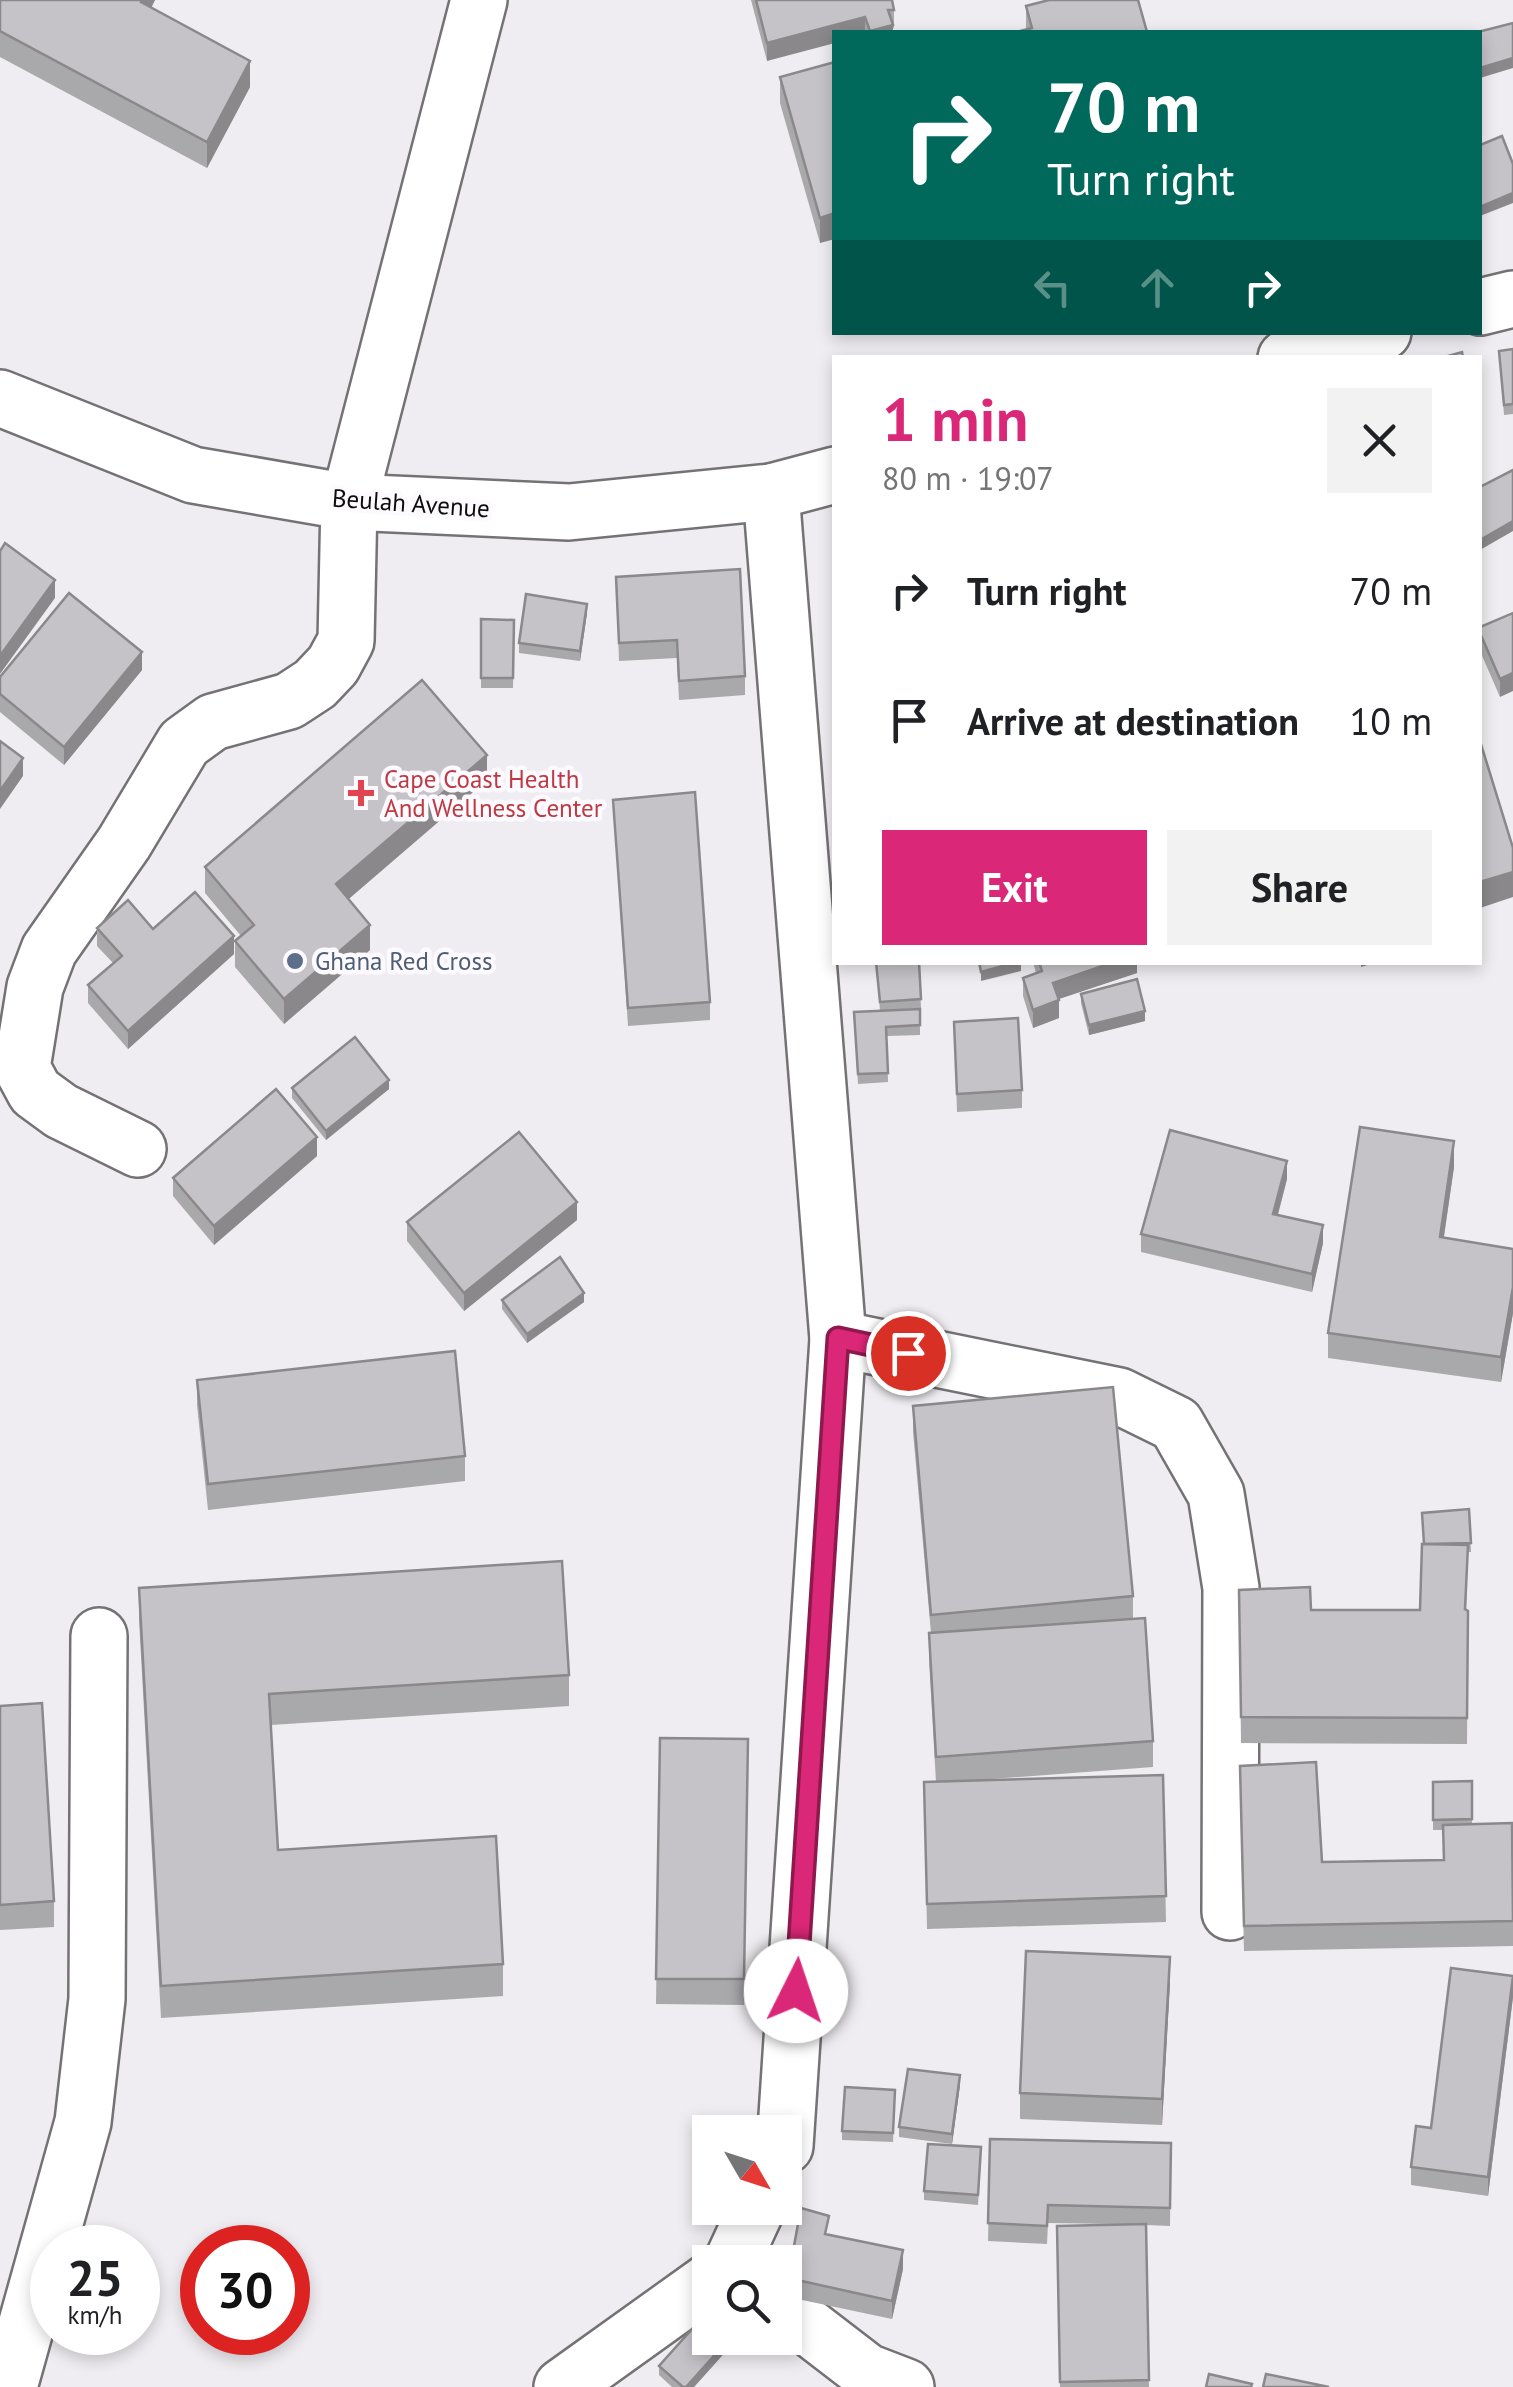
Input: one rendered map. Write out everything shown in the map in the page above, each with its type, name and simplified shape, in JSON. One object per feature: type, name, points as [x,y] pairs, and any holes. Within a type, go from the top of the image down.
[{"type":"street","points":[[138,1149],[61,1111],[36,1092],[22,1068],[35,988],[50,950],[124,842],[184,743],[214,722],[289,701],[315,684],[333,665],[346,641],[349,502],[479,0]]},
{"type":"street","points":[[1482,307],[1513,299]]},
{"type":"street","points":[[1297,355],[1371,335]]},
{"type":"street","name":"Beulah Avenue","points":[[0,398],[193,475],[349,502],[569,512],[771,492],[832,476]]},
{"type":"street","points":[[771,492],[838,1338],[787,2115]]},
{"type":"street","points":[[838,1338],[1119,1396],[1176,1424],[1216,1494],[1231,1588],[1230,1912]]},
{"type":"street","points":[[9,2387],[83,2122],[97,1999],[100,1636]]},
{"type":"street","points":[[562,2387],[692,2295]]},
{"type":"street","points":[[802,2322],[866,2372],[906,2387]]},
{"type":"building","points":[[0,0],[142,0],[250,61],[207,142],[0,31]]},
{"type":"building","points":[[756,0],[892,0],[894,10],[888,10],[893,25],[870,30],[865,17],[767,43]]},
{"type":"building","points":[[1049,0],[1138,0],[1146,30],[1024,30],[1032,28],[1026,6]]},
{"type":"building","points":[[1513,23],[1513,58],[1482,67],[1482,31]]},
{"type":"building","points":[[832,63],[832,214],[820,218],[780,77]]},
{"type":"building","points":[[1502,136],[1513,164],[1513,193],[1482,206],[1482,144]]},
{"type":"building","points":[[1513,349],[1513,404],[1504,405],[1499,351]]},
{"type":"building","points":[[1513,470],[1513,521],[1482,539],[1482,486]]},
{"type":"building","points":[[5,543],[55,580],[0,656],[0,551]]},
{"type":"building","points":[[740,569],[745,676],[679,681],[677,640],[619,643],[616,577]]},
{"type":"building","points":[[69,593],[142,652],[64,747],[0,694],[0,677]]},
{"type":"building","points":[[526,594],[587,604],[580,651],[519,643]]},
{"type":"building","points":[[1513,613],[1513,673],[1500,679],[1482,638],[1482,626]]},
{"type":"building","points":[[481,619],[514,620],[513,678],[481,678]]},
{"type":"building","points":[[422,680],[487,755],[336,884],[370,925],[284,999],[235,941],[254,925],[205,867]]},
{"type":"building","points":[[0,741],[23,758],[0,791]]},
{"type":"building","points":[[1482,747],[1513,848],[1513,872],[1482,881]]},
{"type":"building","points":[[695,792],[710,1002],[628,1008],[613,800]]},
{"type":"building","points":[[195,892],[234,936],[128,1031],[88,985],[122,956],[97,928],[128,900],[153,929]]},
{"type":"building","points":[[876,965],[919,965],[921,999],[880,1002]]},
{"type":"building","points":[[980,965],[1006,965],[981,972]]},
{"type":"building","points":[[1040,965],[1105,965],[1053,983],[1059,1000],[1033,1010],[1023,978],[1042,971]]},
{"type":"building","points":[[1137,979],[1145,1011],[1089,1025],[1081,994]]},
{"type":"building","points":[[920,1009],[920,1025],[886,1027],[888,1073],[858,1074],[854,1012]]},
{"type":"building","points":[[1018,1018],[1022,1090],[957,1094],[954,1022]]},
{"type":"building","points":[[355,1037],[389,1080],[326,1131],[292,1088]]},
{"type":"building","points":[[276,1089],[317,1137],[214,1226],[173,1178]]},
{"type":"building","points":[[1360,1127],[1454,1141],[1440,1237],[1513,1249],[1513,1287],[1501,1357],[1328,1333]]},
{"type":"building","points":[[1170,1130],[1287,1161],[1273,1214],[1323,1225],[1312,1274],[1141,1234]]},
{"type":"building","points":[[519,1132],[577,1202],[464,1293],[407,1222]]},
{"type":"building","points":[[560,1257],[584,1293],[527,1334],[502,1300]]},
{"type":"building","points":[[455,1351],[465,1456],[208,1484],[197,1380]]},
{"type":"building","points":[[1113,1387],[1133,1596],[931,1615],[913,1406]]},
{"type":"building","points":[[1469,1509],[1471,1543],[1424,1544],[1422,1513]]},
{"type":"building","points":[[1422,1544],[1468,1545],[1467,1718],[1241,1717],[1239,1590],[1310,1587],[1311,1610],[1420,1610]]},
{"type":"building","points":[[562,1561],[569,1675],[269,1694],[278,1850],[496,1836],[503,1964],[161,1986],[139,1588]]},
{"type":"building","points":[[1145,1618],[1153,1741],[936,1757],[929,1633]]},
{"type":"building","points":[[42,1703],[54,1901],[0,1905],[0,1706]]},
{"type":"building","points":[[660,1738],[748,1739],[744,1979],[656,1979]]},
{"type":"building","points":[[1316,1762],[1322,1862],[1444,1860],[1443,1825],[1512,1823],[1513,1921],[1244,1926],[1240,1766]]},
{"type":"building","points":[[1163,1775],[1166,1896],[927,1904],[924,1782]]},
{"type":"building","points":[[1472,1781],[1472,1819],[1433,1820],[1433,1782]]},
{"type":"building","points":[[1026,1951],[1170,1957],[1162,2099],[1020,2093]]},
{"type":"building","points":[[1451,1968],[1513,1976],[1488,2177],[1411,2167],[1416,2126],[1431,2128]]},
{"type":"building","points":[[908,2069],[960,2075],[952,2134],[899,2127]]},
{"type":"building","points":[[845,2087],[895,2090],[893,2133],[842,2131]]},
{"type":"building","points":[[990,2139],[1171,2143],[1170,2208],[1048,2205],[1047,2226],[988,2223]]},
{"type":"building","points":[[928,2144],[981,2147],[978,2195],[924,2191]]},
{"type":"building","points":[[802,2208],[829,2216],[825,2234],[903,2250],[892,2301],[802,2281],[802,2245],[794,2245],[798,2225],[802,2225]]},
{"type":"building","points":[[1146,2224],[1149,2380],[1060,2382],[1057,2226]]},
{"type":"building","points":[[692,2329],[692,2355],[715,2355],[686,2387],[659,2366]]},
{"type":"building","points":[[1209,2374],[1252,2384],[1206,2387]]},
{"type":"building","points":[[1266,2374],[1329,2387],[1263,2387]]},
{"type":"place","name":"Cape Coast Health And Wellness Center","points":[[361,793]]},
{"type":"place","name":"Ghana Red Cross","points":[[295,961]]},
{"type":"route","points":[[796,1991],[838,1338],[908,1353]]}]
